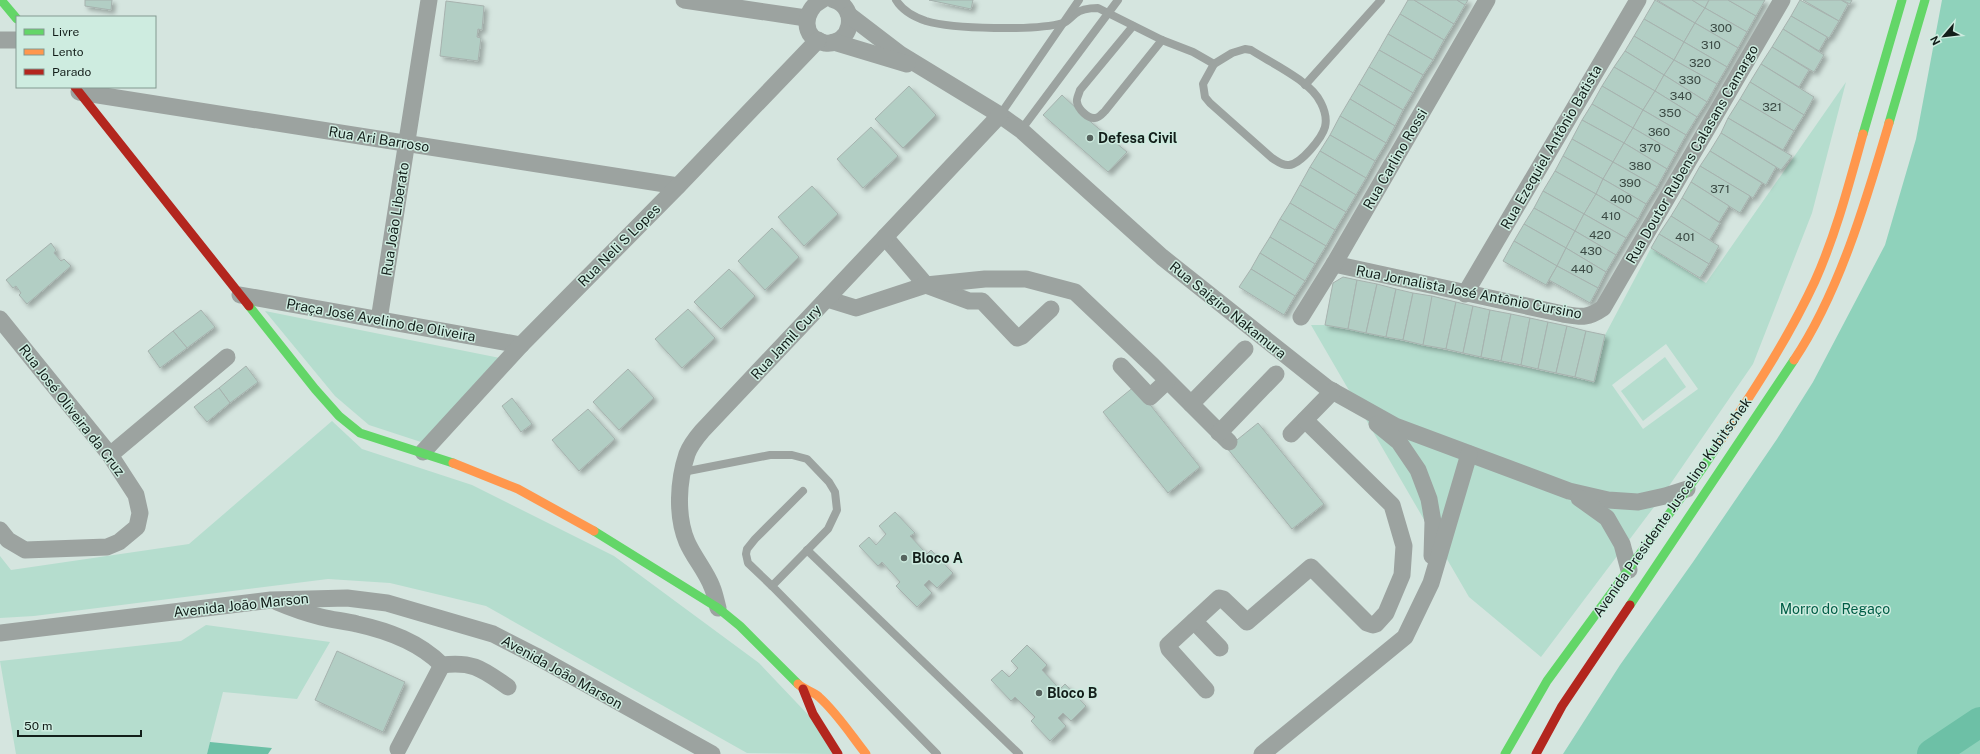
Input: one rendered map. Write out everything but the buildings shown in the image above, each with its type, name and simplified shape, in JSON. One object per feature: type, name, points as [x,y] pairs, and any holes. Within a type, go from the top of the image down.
[{"type":"main road","points":[[0,0],[16,18]]},
{"type":"main road","name":"Avenida Presidente Juscelino Kubitschek","points":[[1505,754],[1547,681],[1629,570],[1734,422],[1764,374],[1815,280],[1840,216],[1902,0]]},
{"type":"main road","name":"Avenida Presidente Juscelino Kubitschek","points":[[1536,754],[1562,706],[1808,340],[1828,300],[1856,226],[1925,0]]},
{"type":"main road","points":[[77,90],[315,389],[339,416],[360,433],[423,452],[494,478],[536,498],[607,538],[718,608],[740,626],[803,689],[816,696],[827,705],[866,754]]},
{"type":"main road","points":[[803,689],[812,714],[838,754]]},
{"type":"street","name":"Rua João Liberato","points":[[380,320],[429,0]]},
{"type":"street","points":[[684,0],[806,18]]},
{"type":"street","points":[[822,0],[809,10],[806,18],[807,27],[811,34],[826,41]]},
{"type":"street","name":"Rua Carlino Rossi","points":[[1301,317],[1334,264],[1487,0]]},
{"type":"street","name":"Rua Ezequiel Antônio Batista","points":[[1465,294],[1638,0]]},
{"type":"street","name":"Rua Doutor Rubens Calasans Camargo","points":[[1603,308],[1782,0]]},
{"type":"street","name":"Rua Saigiro Nakamura","points":[[843,5],[923,69],[1000,115],[1021,130],[1162,257],[1245,324],[1333,391],[1349,401],[1395,426],[1569,491],[1608,500],[1638,502],[1658,498],[1687,489]]},
{"type":"street","name":"Rua Neli S Lopes","points":[[423,452],[521,345],[678,186],[826,41],[842,38],[847,32],[850,23],[843,5]]},
{"type":"street","points":[[0,40],[16,40]]},
{"type":"street","name":"Rua Saigiro Nakamura","points":[[826,41],[923,69]]},
{"type":"street","name":"Rua Ari Barroso","points":[[77,90],[678,186]]},
{"type":"street","name":"Rua Jamil Cury","points":[[718,608],[712,588],[690,548],[683,529],[679,500],[687,454],[702,431],[1000,115]]},
{"type":"street","points":[[885,237],[926,285],[969,301],[982,301],[1017,338],[1022,336],[1051,309]]},
{"type":"street","name":"Rua Jornalista José Antônio Cursino","points":[[1334,264],[1465,294],[1580,317],[1588,317],[1603,308]]},
{"type":"street","points":[[826,299],[856,308],[926,285],[985,279],[1026,279],[1075,292],[1224,438],[1276,374]]},
{"type":"street","name":"Praça José Avelino de Oliveira","points":[[240,295],[521,345]]},
{"type":"street","name":"Rua José Oliveira da Cruz","points":[[0,319],[110,455],[136,495],[140,513],[137,526],[119,542],[107,547],[25,550],[8,540],[0,530]]},
{"type":"street","points":[[1190,404],[1245,349]]},
{"type":"street","points":[[110,455],[227,357]]},
{"type":"street","points":[[1121,366],[1150,397],[1167,381]]},
{"type":"street","points":[[1291,434],[1333,391]]},
{"type":"street","points":[[1349,401],[1399,442],[1418,470],[1430,500],[1433,522],[1431,582]]},
{"type":"street","points":[[1206,690],[1168,649],[1170,643],[1219,598],[1223,599],[1246,622],[1308,568],[1312,567],[1367,623],[1373,625],[1376,624],[1386,613],[1402,575],[1404,546],[1392,505],[1305,420]]},
{"type":"street","points":[[1262,754],[1405,638],[1431,582],[1469,454]]},
{"type":"street","name":"Rua Saigiro Nakamura","points":[[1569,491],[1607,518],[1622,544],[1629,570]]},
{"type":"street","name":"Avenida João Marson","points":[[0,633],[271,600],[347,598],[387,603],[493,634],[536,656],[712,754]]},
{"type":"street","points":[[271,600],[322,618],[357,623],[406,640],[429,652],[442,665]]},
{"type":"street","points":[[1194,621],[1220,648]]},
{"type":"street","points":[[442,665],[463,663],[471,665],[508,687]]},
{"type":"street","points":[[398,749],[442,665]]},
{"type":"lane","points":[[896,0],[908,12],[925,20],[946,25],[1040,28],[1064,23],[1077,12],[1087,8],[1098,8],[1162,40],[1194,52],[1214,64]]},
{"type":"lane","points":[[1000,115],[1079,0]]},
{"type":"lane","points":[[1021,130],[1118,0]]},
{"type":"lane","points":[[1305,85],[1381,0]]},
{"type":"lane","points":[[1132,26],[1080,90],[1077,101],[1078,105],[1090,117],[1095,118],[1100,116],[1105,111],[1162,40]]},
{"type":"lane","points":[[1239,50],[1251,50],[1314,92],[1321,103],[1325,116],[1325,126],[1320,138],[1303,158],[1294,164],[1284,165],[1272,158],[1210,103],[1205,97],[1203,84],[1214,64],[1239,50]]},
{"type":"lane","points":[[683,472],[770,455],[792,455],[806,460],[829,482],[837,499],[837,510],[828,529],[772,586]]},
{"type":"lane","points":[[803,491],[747,549],[746,554],[748,563],[936,754]]},
{"type":"lane","points":[[807,550],[1019,754]]},
{"type":"shaded area","points":[[1846,82],[1812,213],[1753,364],[1660,499],[1541,657],[1469,597],[1311,325],[1325,325],[1366,333],[1594,382],[1605,335],[1651,248],[1706,283]],"holes":[[[1666,344],[1698,389],[1643,429],[1612,385]]]},
{"type":"shaded area","points":[[265,311],[500,358],[421,442],[369,425],[335,396]]},
{"type":"shaded area","points":[[1665,357],[1686,387],[1643,421],[1621,391]]},
{"type":"shaded area","points":[[332,421],[362,449],[472,485],[614,556],[759,663],[815,722],[834,754],[747,753],[486,606],[390,583],[328,579],[34,616],[0,618],[0,556],[11,570],[189,544]]},
{"type":"shaded area","points":[[206,625],[330,642],[297,699],[223,692],[207,754],[16,754],[0,661],[181,641]]},
{"type":"shaded area","points":[[210,742],[272,748],[268,754],[207,754]]},
{"type":"green space","name":"Morro do Regaço","points":[[1942,0],[1980,0],[1980,754],[1563,754],[1620,665],[1777,439],[1813,382],[1885,245],[1916,139]]},
{"type":"waterway","points":[[1932,754],[1980,722]]},
{"type":"traffic: fast","points":[[1,0],[16,18]]},
{"type":"traffic: fast","points":[[1863,134],[1902,0]]},
{"type":"traffic: fast","points":[[1889,123],[1925,0]]},
{"type":"traffic: fast","points":[[249,306],[315,389],[339,416],[360,433],[453,463]]},
{"type":"traffic: fast","points":[[1630,605],[1794,360]]},
{"type":"traffic: fast","points":[[1505,754],[1547,681],[1702,469],[1721,440]]},
{"type":"traffic: fast","points":[[594,531],[718,608],[740,626],[798,684]]},
{"type":"traffic: slow","points":[[1794,360],[1825,306],[1838,276],[1861,215],[1889,123]]},
{"type":"traffic: slow","points":[[1721,440],[1783,342],[1815,281],[1836,227],[1863,134]]},
{"type":"traffic: slow","points":[[453,463],[518,489],[594,531]]},
{"type":"traffic: slow","points":[[798,684],[817,695],[826,703],[866,754]]},
{"type":"traffic: jam","points":[[76,88],[249,306]]},
{"type":"traffic: jam","points":[[1536,754],[1562,706],[1630,605]]},
{"type":"traffic: jam","points":[[803,689],[813,714],[838,754]]},
{"type":"place","name":"Defesa Civil","points":[[1090,138]]},
{"type":"place","name":"Bloco A","points":[[904,558]]},
{"type":"place","name":"Bloco B","points":[[1039,693]]}]
